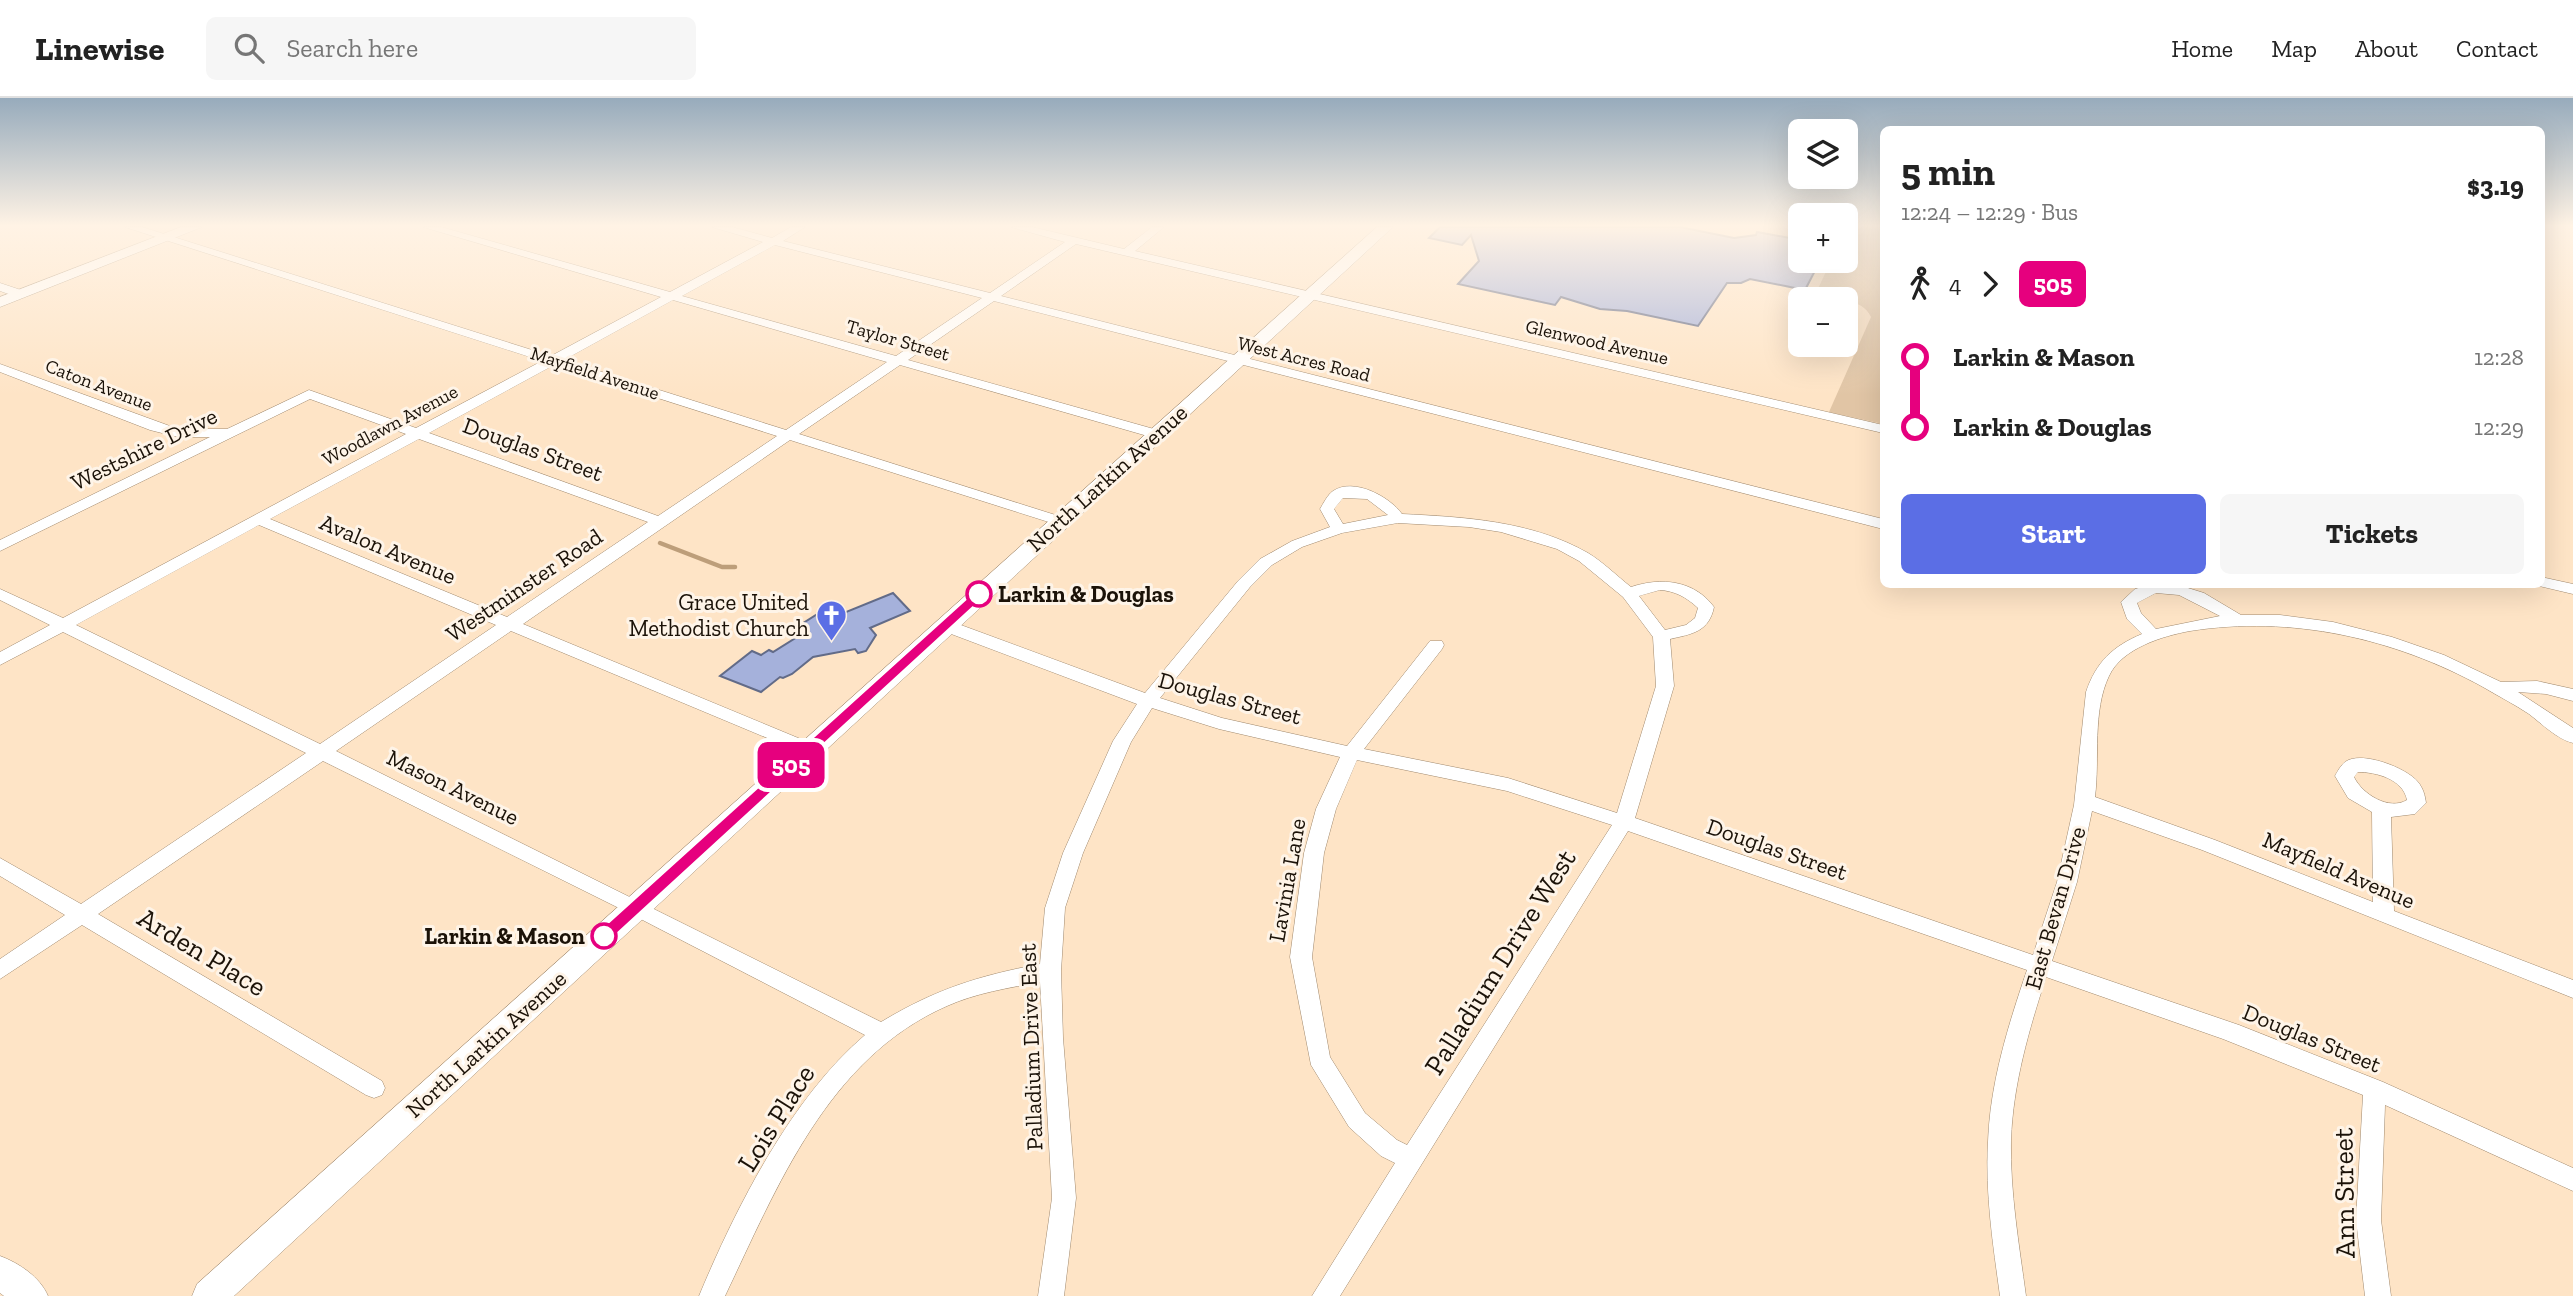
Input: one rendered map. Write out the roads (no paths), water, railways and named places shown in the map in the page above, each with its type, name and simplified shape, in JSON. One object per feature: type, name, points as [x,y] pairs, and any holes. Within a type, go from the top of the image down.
[{"type":"main road","points":[[0,302],[49,283]]},
{"type":"main road","name":"North Larkin Avenue","points":[[209,1296],[944,625],[1324,283]]},
{"type":"main road","points":[[0,1272],[31,1296]]},
{"type":"street","name":"Mayfield Avenue","points":[[307,283],[1060,521]]},
{"type":"street","name":"Taylor Street","points":[[627,283],[1157,434]]},
{"type":"street","name":"Woodlawn Avenue","points":[[0,659],[697,283]]},
{"type":"street","name":"West Acres Road","points":[[934,283],[1236,362],[1880,523]]},
{"type":"street","name":"Westminster Road","points":[[0,970],[1014,283]]},
{"type":"street","name":"Glenwood Avenue","points":[[1252,283],[1880,428]]},
{"type":"street","points":[[0,287],[20,294]]},
{"type":"street","name":"Caton Avenue","points":[[0,368],[155,427],[178,433],[228,433]]},
{"type":"street","name":"Douglas Street","points":[[309,394],[661,522]]},
{"type":"street","name":"Westshire Drive","points":[[0,546],[309,394]]},
{"type":"street","points":[[1339,528],[1327,509],[1338,494],[1352,491],[1366,492],[1378,498],[1391,508],[1398,518]]},
{"type":"street","name":"Palladium Drive East","points":[[1051,1296],[1064,1198],[1050,971],[1055,908],[1073,853],[1122,741],[1148,701],[1222,608],[1266,562],[1297,544],[1339,528],[1398,518],[1469,522],[1535,537],[1585,558],[1629,594]]},
{"type":"street","name":"Avalon Avenue","points":[[259,520],[808,749]]},
{"type":"street","points":[[2545,583],[2573,589]]},
{"type":"street","points":[[1662,584],[1680,588],[1696,597],[1706,607],[1703,620],[1691,629],[1661,636],[1629,594],[1644,586],[1662,584]]},
{"type":"street","points":[[2154,636],[2133,615],[2129,602],[2137,594],[2156,588],[2194,594],[2237,620]]},
{"type":"street","name":"Mason Avenue","points":[[0,594],[323,751],[881,1032]]},
{"type":"street","name":"East Bevan Drive","points":[[2013,1296],[1998,1181],[2001,1116],[2011,1065],[2039,965],[2071,867],[2085,801],[2095,687],[2107,665],[2129,648],[2154,636],[2199,623],[2237,620],[2317,626],[2366,636],[2449,664],[2499,688],[2552,720],[2573,737]]},
{"type":"street","name":"Douglas Street","points":[[944,625],[1148,701],[1219,723],[1507,785],[1624,822],[2231,1032],[2375,1089],[2573,1180]]},
{"type":"street","name":"Palladium Drive West","points":[[1325,1296],[1624,822],[1665,686],[1661,636]]},
{"type":"street","name":"Lavinia Lane","points":[[1412,1159],[1389,1148],[1357,1120],[1336,1089],[1319,1058],[1301,957],[1314,853],[1326,809],[1351,753],[1436,645]]},
{"type":"street","points":[[2499,688],[2517,685],[2545,687],[2573,695]]},
{"type":"street","name":"Mayfield Avenue","points":[[2085,801],[2224,849],[2452,944],[2573,989]]},
{"type":"street","points":[[2381,808],[2384,914]]},
{"type":"street","name":"Arden Place","points":[[0,866],[374,1088]]},
{"type":"street","name":"Lois Place","points":[[712,1296],[788,1145],[821,1093],[881,1032],[928,1005],[986,983],[1050,971]]},
{"type":"street","name":"Ann Street","points":[[2375,1089],[2370,1146],[2369,1212],[2378,1296]]},
{"type":"waterway","points":[[660,543],[722,567],[735,567]]},
{"type":"place","name":"Larkin & Douglas","points":[[979,594]]},
{"type":"place","name":"Grace United Methodist Church","points":[[832,642]]},
{"type":"place","name":"Larkin & Mason","points":[[604,936]]}]
